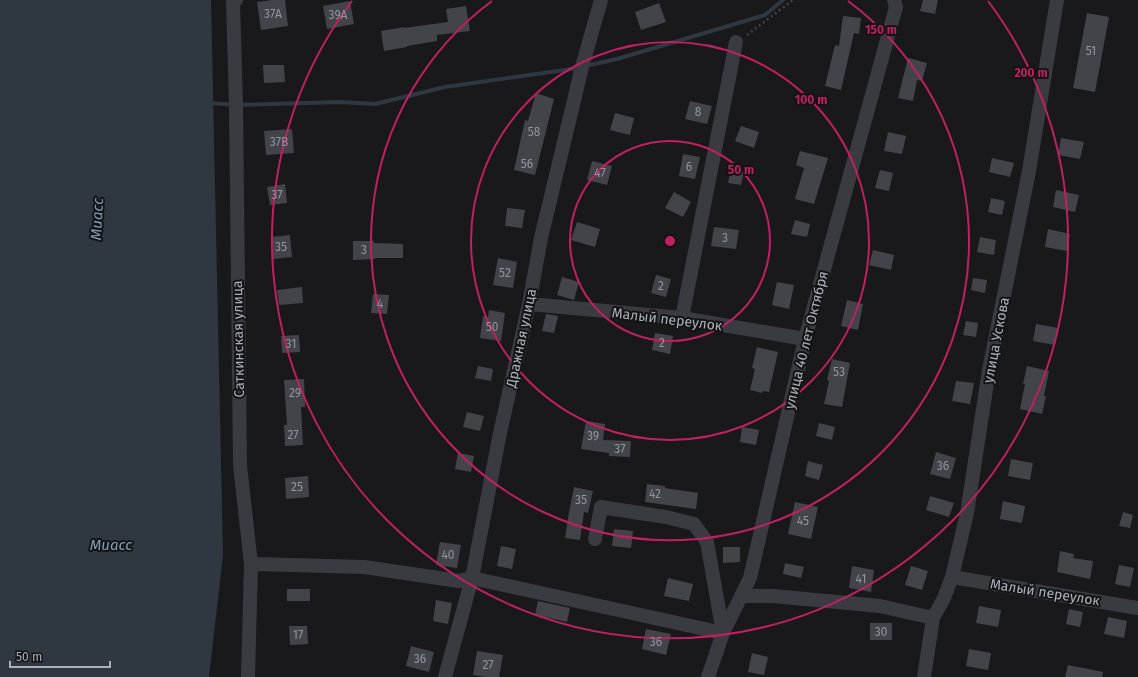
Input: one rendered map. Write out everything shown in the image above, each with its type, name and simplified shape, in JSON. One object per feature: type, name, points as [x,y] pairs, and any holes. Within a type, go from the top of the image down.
[{"type":"street","name":"Саткинская улица","points":[[234,0],[240,465],[251,564],[248,677]]},
{"type":"street","name":"Дражная улица","points":[[445,677],[472,578],[500,433],[529,304],[541,238],[582,67],[601,0]]},
{"type":"street","name":"улица 40 лет Октября","points":[[708,677],[723,633],[750,578],[805,339],[896,6],[894,0]]},
{"type":"street","name":"улица Ускова","points":[[924,677],[933,618],[944,598],[952,577],[966,513],[990,370],[1028,172],[1057,0]]},
{"type":"street","points":[[682,318],[736,42]]},
{"type":"street","name":"Малый переулок","points":[[529,304],[682,318],[805,339]]},
{"type":"street","points":[[251,564],[364,567],[459,581],[472,578],[723,633],[707,542],[694,524],[666,517],[602,507],[595,539]]},
{"type":"street","name":"Малый переулок","points":[[952,577],[1138,608]]},
{"type":"street","points":[[741,596],[774,596],[880,606],[933,618]]},
{"type":"path","points":[[736,42],[793,0]]},
{"type":"water","name":"Миасс","points":[[0,0],[211,0],[223,555],[209,677],[0,677]]},
{"type":"building","points":[[285,0],[288,26],[261,30],[257,2]]},
{"type":"building","points":[[923,0],[938,0],[935,14],[920,11]]},
{"type":"building","points":[[350,1],[354,24],[327,29],[323,6]]},
{"type":"building","points":[[659,3],[666,22],[641,30],[635,12]]},
{"type":"building","points":[[466,6],[470,31],[437,35],[437,41],[384,51],[381,31],[448,22],[446,9]]},
{"type":"building","points":[[1087,13],[1109,17],[1095,92],[1073,88]]},
{"type":"building","points":[[843,16],[861,18],[859,34],[854,33],[841,90],[825,86],[835,45],[839,46]]},
{"type":"building","points":[[908,58],[927,63],[922,81],[917,80],[913,101],[898,98]]},
{"type":"building","points":[[263,65],[284,65],[285,82],[264,83]]},
{"type":"building","points":[[536,93],[554,99],[535,175],[514,170],[525,120],[528,121]]},
{"type":"building","points":[[690,101],[712,106],[707,124],[685,119]]},
{"type":"building","points":[[615,113],[634,118],[630,135],[610,130]]},
{"type":"building","points":[[741,126],[759,132],[754,148],[735,141]]},
{"type":"building","points":[[292,129],[294,153],[266,155],[264,131]]},
{"type":"building","points":[[888,132],[906,136],[902,154],[884,151]]},
{"type":"building","points":[[1061,138],[1084,142],[1080,159],[1058,155]]},
{"type":"building","points":[[800,151],[828,158],[814,204],[795,199],[804,168],[796,165]]},
{"type":"building","points":[[683,154],[700,157],[695,179],[679,176]]},
{"type":"building","points":[[992,158],[1014,163],[1010,177],[989,172]]},
{"type":"building","points":[[592,161],[612,166],[607,185],[587,180]]},
{"type":"building","points":[[731,168],[744,171],[741,185],[728,183]]},
{"type":"building","points":[[880,170],[893,173],[889,191],[875,188]]},
{"type":"building","points":[[285,184],[287,203],[270,205],[267,187]]},
{"type":"building","points":[[1056,190],[1079,195],[1075,212],[1053,207]]},
{"type":"building","points":[[674,192],[691,202],[683,217],[665,208]]},
{"type":"building","points":[[991,198],[1005,201],[1002,215],[988,212]]},
{"type":"building","points":[[507,208],[525,210],[522,228],[505,226]]},
{"type":"building","points":[[795,220],[810,224],[807,237],[791,234]]},
{"type":"building","points":[[577,222],[600,229],[595,247],[571,240]]},
{"type":"building","points":[[714,227],[739,230],[736,249],[711,246]]},
{"type":"building","points":[[1048,229],[1070,234],[1067,251],[1045,247]]},
{"type":"building","points":[[290,235],[292,257],[273,259],[271,237]]},
{"type":"building","points":[[980,237],[996,240],[994,255],[977,252]]},
{"type":"building","points":[[353,241],[374,241],[374,243],[403,244],[403,258],[353,260]]},
{"type":"building","points":[[873,250],[894,255],[891,270],[869,265]]},
{"type":"building","points":[[498,258],[517,262],[513,288],[493,285]]},
{"type":"building","points":[[656,275],[671,279],[666,297],[651,293]]},
{"type":"building","points":[[562,277],[579,282],[574,300],[557,295]]},
{"type":"building","points":[[973,278],[987,280],[985,293],[971,290]]},
{"type":"building","points":[[777,282],[794,285],[789,309],[772,305]]},
{"type":"building","points":[[302,287],[303,303],[279,305],[277,290]]},
{"type":"building","points":[[373,294],[389,295],[387,314],[371,313]]},
{"type":"building","points":[[847,300],[863,304],[858,330],[841,326]]},
{"type":"building","points":[[489,310],[505,313],[501,341],[480,338],[483,316],[488,317]]},
{"type":"building","points":[[546,314],[558,316],[554,333],[542,331]]},
{"type":"building","points":[[966,321],[978,323],[976,337],[963,335]]},
{"type":"building","points":[[1036,324],[1058,328],[1055,345],[1033,341]]},
{"type":"building","points":[[655,333],[673,336],[670,354],[652,350]]},
{"type":"building","points":[[299,335],[300,352],[282,353],[281,336]]},
{"type":"building","points":[[757,347],[778,352],[769,392],[763,391],[762,393],[750,390],[755,369],[752,368]]},
{"type":"building","points":[[832,359],[850,363],[842,407],[824,404],[829,381],[827,380]]},
{"type":"building","points":[[478,366],[493,369],[491,381],[475,378]]},
{"type":"building","points":[[1027,366],[1049,371],[1042,414],[1020,409]]},
{"type":"building","points":[[304,379],[305,407],[301,407],[303,445],[285,446],[284,425],[287,425],[284,380]]},
{"type":"building","points":[[956,381],[974,383],[970,404],[952,401]]},
{"type":"building","points":[[467,412],[484,416],[480,431],[463,427]]},
{"type":"building","points":[[586,421],[605,424],[603,440],[631,441],[630,457],[609,456],[609,453],[581,449]]},
{"type":"building","points":[[819,423],[835,427],[832,440],[816,436]]},
{"type":"building","points":[[742,427],[759,430],[756,445],[740,442]]},
{"type":"building","points":[[936,452],[956,458],[950,479],[930,474]]},
{"type":"building","points":[[458,453],[474,456],[471,472],[455,469]]},
{"type":"building","points":[[1011,459],[1033,463],[1030,480],[1008,476]]},
{"type":"building","points":[[808,461],[823,465],[819,480],[805,476]]},
{"type":"building","points":[[308,476],[309,497],[286,499],[285,478]]},
{"type":"building","points":[[647,484],[698,493],[696,509],[645,502]]},
{"type":"building","points":[[574,487],[593,491],[588,513],[584,512],[580,540],[565,538]]},
{"type":"building","points":[[930,496],[954,503],[949,517],[926,510]]},
{"type":"building","points":[[1003,501],[1025,506],[1022,523],[1000,519]]},
{"type":"building","points":[[795,502],[818,507],[811,539],[788,534]]},
{"type":"building","points":[[1123,512],[1133,515],[1130,528],[1119,526]]},
{"type":"building","points":[[614,529],[633,531],[631,548],[612,546]]},
{"type":"building","points":[[440,542],[461,545],[457,568],[436,565]]},
{"type":"building","points":[[501,546],[516,549],[512,569],[497,566]]},
{"type":"building","points":[[723,547],[740,547],[740,562],[723,563]]},
{"type":"building","points":[[1060,551],[1074,554],[1073,558],[1093,561],[1090,579],[1057,572]]},
{"type":"building","points":[[785,563],[804,567],[801,578],[783,574]]},
{"type":"building","points":[[1119,565],[1134,568],[1130,587],[1115,584]]},
{"type":"building","points":[[852,566],[874,570],[871,592],[849,588]]},
{"type":"building","points":[[911,566],[928,571],[922,590],[905,585]]},
{"type":"building","points":[[668,578],[693,584],[689,601],[664,596]]},
{"type":"building","points":[[287,589],[310,589],[310,601],[287,601]]},
{"type":"building","points":[[436,600],[452,603],[448,624],[433,621]]},
{"type":"building","points":[[538,601],[570,608],[567,622],[535,615]]},
{"type":"building","points":[[979,606],[1001,610],[998,627],[976,623]]},
{"type":"building","points":[[1069,609],[1083,612],[1080,627],[1066,624]]},
{"type":"building","points":[[1108,617],[1127,621],[1124,638],[1104,634]]},
{"type":"building","points":[[870,623],[892,623],[892,640],[870,640]]},
{"type":"building","points":[[289,626],[307,626],[308,644],[290,645]]},
{"type":"building","points":[[646,629],[671,634],[666,655],[642,649]]},
{"type":"building","points":[[411,646],[434,652],[429,672],[406,666]]},
{"type":"building","points":[[969,649],[991,653],[988,670],[966,666]]},
{"type":"building","points":[[477,651],[503,655],[499,677],[473,675]]},
{"type":"building","points":[[752,653],[768,657],[764,675],[748,672]]},
{"type":"building","points":[[1068,665],[1103,672],[1102,677],[1065,677]]},
{"type":"waterway","points":[[586,66],[617,59],[765,15],[783,0]]},
{"type":"waterway","points":[[210,103],[236,105],[340,102],[375,104],[445,87],[579,68]]}]
